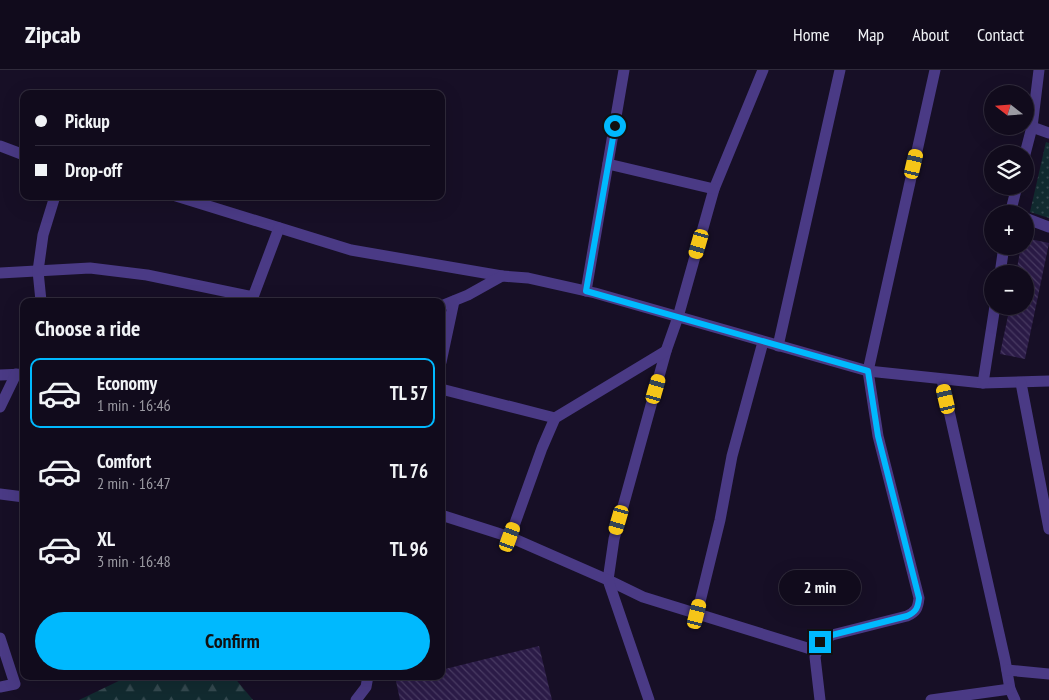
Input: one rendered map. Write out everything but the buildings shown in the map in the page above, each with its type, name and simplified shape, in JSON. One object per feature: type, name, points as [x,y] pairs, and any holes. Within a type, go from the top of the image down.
[{"type":"street","points":[[586,291],[624,70]]},
{"type":"street","points":[[649,700],[608,580],[614,539],[666,351],[678,317],[714,189],[763,70]]},
{"type":"street","points":[[778,346],[840,70]]},
{"type":"street","points":[[820,700],[815,657],[820,642],[832,635],[907,616],[918,608],[919,598],[878,436],[868,371],[935,70]]},
{"type":"street","points":[[1034,108],[1038,70]]},
{"type":"street","points":[[1034,128],[1049,132]]},
{"type":"street","points":[[0,146],[20,154]]},
{"type":"street","points":[[608,164],[714,189]]},
{"type":"street","points":[[41,298],[38,271],[43,235],[54,200]]},
{"type":"street","points":[[189,200],[351,250],[502,276],[528,278],[586,291],[868,371],[983,383],[1049,381]]},
{"type":"street","points":[[1034,222],[1049,228]]},
{"type":"street","points":[[0,273],[90,268],[147,275],[253,297],[279,228]]},
{"type":"street","points":[[445,304],[502,276]]},
{"type":"street","points":[[445,343],[454,301]]},
{"type":"street","points":[[983,383],[994,315]]},
{"type":"street","points":[[697,614],[720,520],[732,456],[763,342]]},
{"type":"street","points":[[510,537],[542,448],[556,418],[666,351]]},
{"type":"street","points":[[0,375],[20,374]]},
{"type":"street","points":[[0,407],[20,374]]},
{"type":"street","points":[[942,380],[1010,689],[1015,700]]},
{"type":"street","points":[[1021,383],[1049,529]]},
{"type":"street","points":[[445,390],[556,418]]},
{"type":"street","points":[[0,494],[20,496]]},
{"type":"street","points":[[445,516],[510,537],[643,597],[817,650]]},
{"type":"street","points":[[0,638],[15,684],[0,688]]},
{"type":"street","points":[[1007,670],[1049,674]]},
{"type":"street","points":[[356,700],[366,687],[367,680]]},
{"type":"street","points":[[931,700],[1010,689]]},
{"type":"green space","points":[[1046,142],[1049,143],[1049,218],[1034,213],[1034,205],[1032,205]]},
{"type":"green space","points":[[121,680],[236,680],[253,700],[79,700]]},
{"type":"route","points":[[615,126],[586,291],[868,371],[878,436],[919,598],[918,608],[907,616],[832,635],[820,642]]}]
